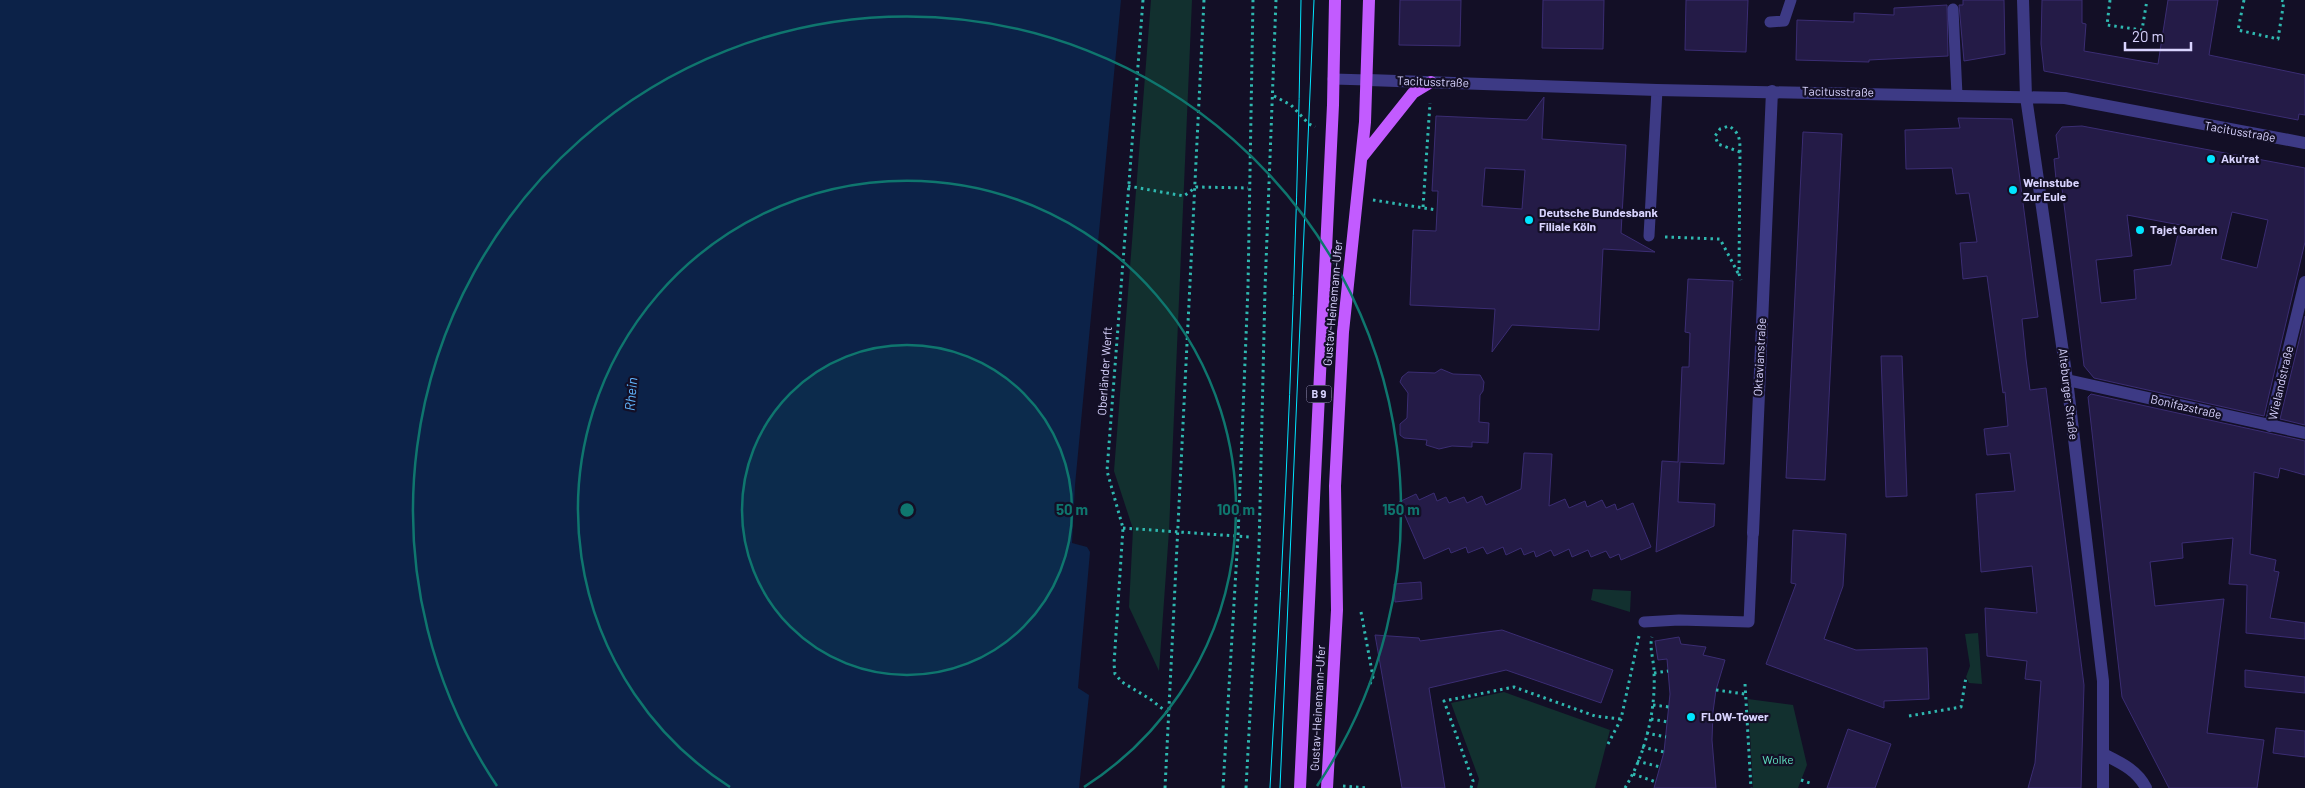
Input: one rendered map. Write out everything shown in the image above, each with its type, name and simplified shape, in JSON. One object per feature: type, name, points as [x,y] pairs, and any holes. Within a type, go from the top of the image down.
[{"type":"main road","name":"Gustav-Heinemann-Ufer","points":[[1300,788],[1333,79],[1335,0]]},
{"type":"main road","name":"Gustav-Heinemann-Ufer","points":[[1327,788],[1337,610],[1335,486],[1340,380],[1368,80],[1369,0]]},
{"type":"main road","points":[[1362,157],[1413,93],[1431,82]]},
{"type":"street","name":"Alteburger Straße","points":[[2023,0],[2026,97],[2067,380],[2103,681],[2103,788]]},
{"type":"street","name":"Tacitusstraße","points":[[1368,80],[1657,90],[2065,98],[2305,143]]},
{"type":"street","name":"Oktavianstraße","points":[[1753,533],[1772,91]]},
{"type":"street","name":"Wielandstraße","points":[[2270,426],[2305,282]]},
{"type":"street","name":"Bonifazstraße","points":[[2067,380],[2305,433]]},
{"type":"street","points":[[2103,754],[2126,765],[2141,778],[2146,788]]},
{"type":"lane","points":[[1770,22],[1784,21],[1791,0]]},
{"type":"lane","points":[[1953,9],[1956,95]]},
{"type":"lane","points":[[1333,79],[1368,80]]},
{"type":"lane","points":[[1649,236],[1657,90]]},
{"type":"lane","name":"Oktavianstraße","points":[[1644,622],[1679,620],[1749,622],[1753,533]]},
{"type":"path","name":"Oberländer Werft","points":[[1143,0],[1107,471],[1123,528],[1114,664],[1115,674],[1122,682],[1150,699],[1168,714]]},
{"type":"path","points":[[1165,788],[1204,0]]},
{"type":"path","points":[[1223,788],[1238,536],[1248,287],[1248,188],[1253,0]]},
{"type":"path","points":[[1246,788],[1259,548],[1265,289],[1276,0]]},
{"type":"path","points":[[2110,0],[2107,25],[2142,30],[2147,0]]},
{"type":"path","points":[[2244,0],[2238,30],[2278,39],[2284,1],[2280,0]]},
{"type":"path","points":[[1424,207],[1431,82]]},
{"type":"path","points":[[1739,274],[1740,152],[1740,137],[1736,130],[1729,126],[1720,129],[1715,136],[1718,144],[1740,152]]},
{"type":"path","points":[[1128,186],[1184,196],[1196,187],[1248,188]]},
{"type":"path","points":[[1357,198],[1437,210]]},
{"type":"path","points":[[1649,236],[1720,239],[1741,280]]},
{"type":"path","points":[[1123,528],[1250,537]]},
{"type":"path","points":[[1361,612],[1373,677],[1370,684]]},
{"type":"path","points":[[1608,744],[1621,718],[1636,644],[1644,622]]},
{"type":"path","points":[[1625,788],[1633,774],[1651,719],[1654,673],[1651,641]]},
{"type":"path","points":[[1654,673],[1668,671]]},
{"type":"path","points":[[1909,716],[1962,707],[1966,677]]},
{"type":"path","points":[[1745,684],[1751,788]]},
{"type":"path","points":[[1471,788],[1473,782],[1444,701],[1514,688],[1595,716],[1621,718]]},
{"type":"path","points":[[1716,690],[1745,694]]},
{"type":"path","points":[[1653,705],[1669,707]]},
{"type":"path","points":[[1651,719],[1668,722]]},
{"type":"path","points":[[1646,732],[1666,737]]},
{"type":"path","points":[[1642,747],[1664,752]]},
{"type":"path","points":[[1637,761],[1660,767]]},
{"type":"path","points":[[1633,774],[1656,782]]},
{"type":"path","points":[[1801,780],[1810,783]]},
{"type":"path","points":[[1352,786],[1367,788]]},
{"type":"green space","points":[[1151,0],[1192,0],[1169,531],[1159,671],[1129,607],[1133,529],[1114,471]]},
{"type":"green space","points":[[1593,589],[1631,591],[1630,612],[1591,600]]},
{"type":"green space","points":[[1978,633],[1982,684],[1969,683],[1966,677],[1970,666],[1965,634]]},
{"type":"green space","points":[[1504,692],[1610,730],[1595,788],[1477,788],[1479,779],[1451,703]]},
{"type":"green space","name":"Wolke","points":[[1748,699],[1793,705],[1807,765],[1798,788],[1753,788]]},
{"type":"water","name":"Rhein","points":[[0,0],[1121,0],[1075,485],[1072,543],[1087,547],[1090,552],[1078,688],[1089,695],[1079,788],[0,788]]},
{"type":"building","points":[[1400,0],[1461,0],[1460,46],[1399,45]]},
{"type":"building","points":[[1543,0],[1604,0],[1603,49],[1542,48]]},
{"type":"building","points":[[1686,0],[1748,0],[1746,52],[1685,50]]},
{"type":"building","points":[[1963,0],[2004,0],[2005,54],[1964,61],[1959,5],[1963,5]]},
{"type":"building","points":[[2042,0],[2082,0],[2082,23],[2086,24],[2084,51],[2158,64],[2168,0],[2218,0],[2209,55],[2305,75],[2305,115],[2299,114],[2298,120],[2044,71],[2041,44]]},
{"type":"building","points":[[1947,5],[1948,56],[1869,60],[1869,62],[1796,60],[1797,20],[1854,22],[1854,13],[1894,15],[1894,8]]},
{"type":"building","name":"Deutsche Bundesbank Filiale Köln","points":[[1544,97],[1542,139],[1626,145],[1621,233],[1655,252],[1603,249],[1599,330],[1512,325],[1492,352],[1495,309],[1410,305],[1413,230],[1436,231],[1438,191],[1432,191],[1436,116],[1527,120]],"holes":[[[1485,168],[1525,170],[1522,209],[1482,206]]]},
{"type":"building","points":[[1958,118],[2012,119],[2038,317],[2022,319],[2026,359],[2030,390],[2046,388],[2084,685],[2081,788],[2028,788],[2035,763],[2041,681],[2025,679],[2027,661],[1987,656],[1985,608],[2037,613],[2032,566],[1981,572],[1976,494],[2015,491],[2010,453],[1987,455],[1984,429],[2008,426],[2005,392],[2003,393],[1987,276],[1963,279],[1960,243],[1977,242],[1969,193],[1956,194],[1952,168],[1906,169],[1905,130],[1960,128]]},
{"type":"building","points":[[2082,126],[2305,168],[2305,242],[2264,416],[2094,378],[2084,366],[2062,188],[2057,189],[2054,159],[2059,158],[2056,135],[2062,127]],"holes":[[[2232,212],[2268,220],[2257,268],[2221,259]],[[2127,215],[2180,225],[2171,265],[2134,270],[2136,299],[2101,303],[2096,260],[2132,256]]]},
{"type":"building","points":[[1803,132],[1842,134],[1825,480],[1786,478]]},
{"type":"building","points":[[1688,279],[1733,281],[1724,464],[1680,462],[1678,502],[1715,504],[1714,526],[1656,552],[1662,461],[1678,462],[1682,367],[1689,367],[1690,333],[1685,332]]},
{"type":"building","points":[[2305,316],[2305,425],[2280,419]]},
{"type":"building","points":[[1881,356],[1902,356],[1907,496],[1886,497]]},
{"type":"building","points":[[1441,369],[1453,374],[1480,375],[1484,382],[1483,391],[1480,395],[1479,422],[1489,423],[1488,443],[1472,442],[1472,447],[1452,446],[1439,449],[1426,445],[1427,440],[1404,438],[1400,435],[1400,424],[1407,418],[1408,393],[1400,382],[1402,377],[1408,372],[1435,373]]},
{"type":"building","points":[[2091,394],[2305,441],[2305,475],[2280,468],[2278,478],[2254,472],[2250,554],[2276,560],[2274,571],[2279,572],[2270,618],[2305,623],[2305,639],[2246,633],[2247,585],[2229,584],[2233,538],[2182,543],[2183,558],[2150,562],[2155,606],[2224,599],[2207,733],[2264,740],[2257,788],[2169,788],[2122,697],[2088,397]]},
{"type":"building","points":[[1524,453],[1552,454],[1549,506],[1565,499],[1569,508],[1585,501],[1587,507],[1602,500],[1606,508],[1615,504],[1617,510],[1633,503],[1651,547],[1621,560],[1619,554],[1610,558],[1606,551],[1591,557],[1588,550],[1572,557],[1569,549],[1554,556],[1551,550],[1536,557],[1534,551],[1524,555],[1521,548],[1506,555],[1503,547],[1487,554],[1483,547],[1468,553],[1466,547],[1451,553],[1449,548],[1424,559],[1399,502],[1416,494],[1419,500],[1434,493],[1437,501],[1446,497],[1449,503],[1464,497],[1467,503],[1482,496],[1486,505],[1521,489]]},
{"type":"building","points":[[1793,530],[1846,534],[1843,586],[1824,639],[1856,650],[1927,648],[1929,699],[1884,701],[1884,708],[1766,664],[1796,584],[1791,583]]},
{"type":"building","points":[[1421,582],[1422,599],[1395,602],[1394,584]]},
{"type":"building","points":[[1502,630],[1613,670],[1601,703],[1506,670],[1429,688],[1445,788],[1402,788],[1375,635],[1419,638],[1420,641]]},
{"type":"building","name":"FLOW-Tower","points":[[1679,637],[1681,644],[1706,647],[1703,655],[1725,660],[1716,690],[1713,712],[1712,740],[1716,788],[1654,788],[1664,752],[1670,694],[1667,659],[1658,660],[1655,641]]},
{"type":"building","points":[[2245,670],[2305,677],[2305,693],[2245,687]]},
{"type":"building","points":[[2276,728],[2305,731],[2305,757],[2273,753]]},
{"type":"building","points":[[1848,729],[1891,744],[1875,788],[1827,788]]},
{"type":"tram line","points":[[1270,788],[1290,394],[1301,0]]},
{"type":"tram line","points":[[1280,788],[1314,0]]},
{"type":"place","name":"Aku'rat","points":[[2211,159]]},
{"type":"place","name":"Weinstube Zur Eule","points":[[2013,190]]},
{"type":"place","name":"Deutsche Bundesbank Filiale Köln","points":[[1529,220]]},
{"type":"place","name":"Tajet Garden","points":[[2140,230]]},
{"type":"place","name":"FLOW-Tower","points":[[1691,717]]}]
